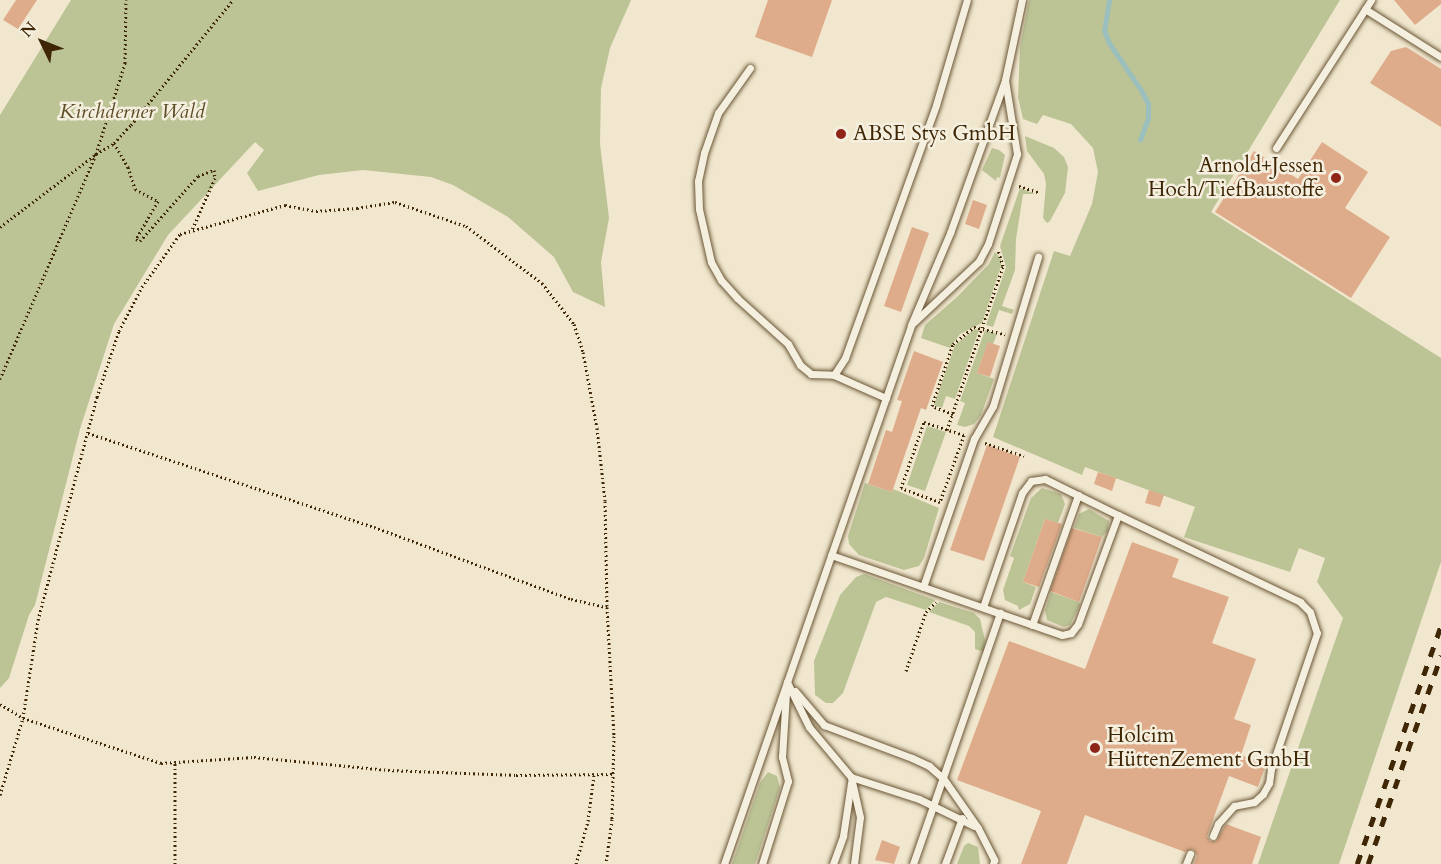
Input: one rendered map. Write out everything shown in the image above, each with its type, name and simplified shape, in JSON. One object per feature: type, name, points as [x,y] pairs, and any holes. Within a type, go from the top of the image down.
[{"type":"lane","points":[[834,375],[845,358],[936,105],[967,0]]},
{"type":"lane","points":[[723,864],[911,325],[950,233],[1005,80],[1022,0]]},
{"type":"lane","points":[[1276,148],[1371,0]]},
{"type":"lane","points":[[1365,9],[1441,57]]},
{"type":"lane","points":[[750,68],[718,112],[698,181],[699,209],[711,262],[721,280],[737,298],[788,344],[800,365],[811,374],[834,375],[885,398]]},
{"type":"lane","points":[[911,325],[979,261],[988,244],[1017,154],[1005,80]]},
{"type":"lane","points":[[923,586],[974,439],[993,406],[1038,257]]},
{"type":"lane","points":[[983,607],[1022,493],[1031,482],[1045,479],[1300,602],[1310,612],[1317,633],[1271,768],[1269,783],[1263,794],[1254,802],[1234,807],[1218,824],[1213,836]]},
{"type":"lane","points":[[1032,624],[1078,495]]},
{"type":"lane","points":[[831,555],[1062,635],[1071,633],[1078,624],[1119,515]]},
{"type":"lane","points":[[913,864],[1000,613]]},
{"type":"lane","points":[[787,682],[809,727],[851,777],[860,817],[854,864]]},
{"type":"lane","points":[[787,682],[824,725],[912,758],[929,766],[943,778],[978,828],[994,860],[993,864]]},
{"type":"lane","points":[[762,864],[788,781],[782,757],[787,682]]},
{"type":"lane","points":[[851,777],[934,805],[978,828]]},
{"type":"lane","points":[[833,864],[843,836],[851,777]]},
{"type":"lane","points":[[945,864],[962,818]]},
{"type":"lane","points":[[1186,864],[1190,854]]},
{"type":"path","points":[[0,379],[96,154],[125,63],[126,0]]},
{"type":"path","points":[[0,227],[96,154],[114,143],[192,53],[233,0]]},
{"type":"path","points":[[114,143],[128,167],[135,189],[158,201],[136,238],[140,241],[198,176],[214,170],[215,178],[192,231]]},
{"type":"path","points":[[1019,186],[1040,193]]},
{"type":"path","points":[[0,795],[23,718],[38,620],[88,433],[119,331],[142,287],[180,234],[285,205],[316,211],[395,202],[466,226],[542,283],[574,324],[584,352],[597,428],[605,501],[607,607],[614,736],[612,819],[606,864]]},
{"type":"path","points":[[948,430],[1003,266],[998,249]]},
{"type":"path","points":[[953,414],[932,406],[953,345],[974,327],[983,327],[1015,337]]},
{"type":"path","points":[[924,422],[948,430],[964,435],[940,502],[901,488],[924,422]]},
{"type":"path","points":[[88,433],[374,527],[571,599],[607,607]]},
{"type":"path","points":[[984,442],[1024,456]]},
{"type":"path","points":[[906,671],[926,612],[937,601]]},
{"type":"path","points":[[0,705],[23,718],[161,763],[254,757],[388,770],[613,774]]},
{"type":"path","points":[[175,864],[176,762]]},
{"type":"path","points":[[576,864],[588,821],[594,775]]},
{"type":"green space","name":"Kirchderner Wald","points":[[71,0],[631,0],[610,48],[601,88],[600,144],[609,218],[601,262],[605,307],[573,292],[554,257],[508,217],[453,185],[431,177],[363,170],[319,175],[258,191],[247,173],[264,150],[255,142],[168,235],[114,324],[80,429],[35,605],[29,615],[9,678],[0,688],[0,115]]},
{"type":"green space","points":[[1029,0],[1340,0],[1211,212],[1441,358],[1441,562],[1339,864],[1258,864],[1343,618],[1317,582],[1325,558],[1299,548],[1290,572],[1184,537],[1195,507],[1085,467],[1082,475],[993,437],[1054,251],[1070,256],[1092,204],[1098,172],[1093,148],[1071,124],[1043,115],[1037,124],[1023,119],[1018,97],[1020,47]]},
{"type":"green space","points":[[1025,136],[1054,148],[1064,157],[1068,167],[1065,193],[1047,223],[1043,218],[1046,184],[1044,174],[1027,151]]},
{"type":"green space","points":[[992,148],[1005,155],[1000,178],[997,177],[996,181],[982,170]]},
{"type":"green space","points":[[1020,188],[1035,194],[1023,194],[1016,239],[1015,270],[1002,306],[1014,310],[1012,314],[999,310],[993,327],[986,325],[1006,267],[1000,246]]},
{"type":"green space","points":[[995,252],[1001,259],[1001,266],[982,323],[960,334],[950,348],[921,338],[925,325],[957,297],[989,264]]},
{"type":"green space","points":[[975,329],[979,330],[955,399],[946,396],[942,408],[934,405],[955,345]]},
{"type":"green space","points":[[985,330],[997,334],[993,344],[988,343],[977,373],[994,379],[981,415],[974,424],[965,427],[957,425],[965,403],[960,401]]},
{"type":"green space","points":[[927,426],[946,432],[925,491],[907,485]]},
{"type":"green space","points":[[865,483],[892,492],[893,489],[939,508],[924,558],[919,566],[904,570],[859,555],[849,544],[848,536]]},
{"type":"green space","points":[[1042,488],[1061,494],[1065,504],[1058,523],[1045,519],[1023,582],[1036,587],[1030,604],[1019,610],[1018,606],[1005,600],[1003,590],[1014,558],[1010,556],[1031,498]]},
{"type":"green space","points":[[1089,509],[1109,521],[1108,530],[1102,537],[1074,528],[1079,514]]},
{"type":"green space","points":[[864,574],[935,600],[926,610],[886,597],[876,602],[843,693],[833,703],[826,703],[815,695],[814,661],[840,595],[856,577]]},
{"type":"green space","points":[[1051,592],[1079,602],[1080,605],[1070,625],[1064,627],[1047,620],[1045,611]]},
{"type":"green space","points":[[939,602],[974,613],[980,619],[985,640],[984,652],[975,649],[975,632],[969,626],[929,612]]},
{"type":"green space","points":[[768,772],[777,776],[780,788],[755,864],[732,864],[760,783]]},
{"type":"green space","points":[[968,843],[978,847],[980,864],[957,864],[964,846]]},
{"type":"building","points":[[16,0],[37,0],[18,29],[3,20]]},
{"type":"building","points":[[768,0],[832,0],[812,57],[755,37]]},
{"type":"building","points":[[1394,0],[1441,0],[1441,4],[1415,25]]},
{"type":"building","points":[[1406,47],[1441,69],[1441,127],[1370,83],[1391,51]]},
{"type":"building","points":[[1322,142],[1368,172],[1345,208],[1390,237],[1351,298],[1215,212],[1254,151],[1298,179]]},
{"type":"building","points":[[973,200],[987,205],[979,229],[965,224]]},
{"type":"building","points":[[912,227],[929,233],[901,312],[884,306]]},
{"type":"building","points":[[988,342],[1000,346],[990,377],[977,373]]},
{"type":"building","points":[[914,351],[943,362],[926,410],[921,408],[892,492],[868,484],[886,430],[892,432],[902,401],[897,400]]},
{"type":"building","points":[[987,445],[1020,457],[984,561],[950,550]]},
{"type":"building","points":[[1098,472],[1116,478],[1112,491],[1094,484]]},
{"type":"building","points":[[1149,490],[1164,495],[1160,507],[1145,503]]},
{"type":"building","points":[[1045,519],[1062,524],[1039,587],[1023,582]]},
{"type":"building","points":[[1072,528],[1102,537],[1079,602],[1050,591]]},
{"type":"building","points":[[1132,542],[1179,559],[1172,577],[1229,597],[1212,643],[1256,659],[1234,719],[1251,725],[1241,755],[1266,764],[1258,787],[1229,776],[1207,836],[1210,841],[1216,841],[1226,824],[1261,837],[1252,864],[1194,864],[1197,856],[1193,849],[1185,852],[1085,815],[1067,864],[1021,864],[1041,811],[957,780],[1009,641],[1085,669]]},
{"type":"building","points":[[882,840],[900,847],[894,864],[875,860]]},
{"type":"waterway","points":[[1109,0],[1104,30],[1109,43],[1148,104],[1148,118],[1140,140]]},
{"type":"railway","points":[[1357,864],[1441,625]]},
{"type":"railway","points":[[1368,864],[1441,655]]},
{"type":"place","name":"ABSE Stys GmbH","points":[[841,134]]},
{"type":"place","name":"Arnold+Jessen Hoch/TiefBaustoffe","points":[[1336,178]]},
{"type":"place","name":"Holcim HüttenZement GmbH","points":[[1095,748]]}]
